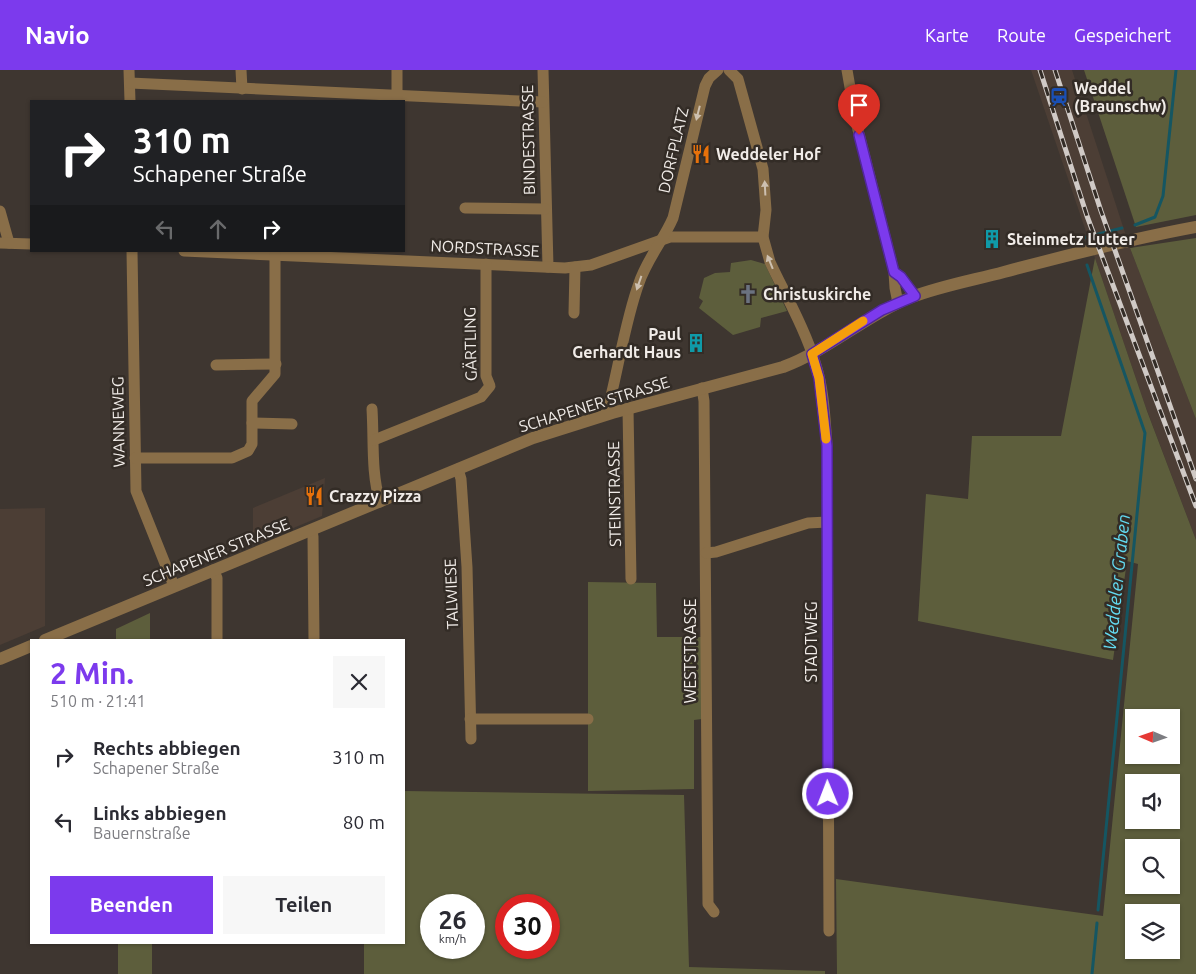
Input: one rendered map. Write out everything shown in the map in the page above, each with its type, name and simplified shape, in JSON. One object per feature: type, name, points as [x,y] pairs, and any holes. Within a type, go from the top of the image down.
[{"type":"street","points":[[129,70],[130,100]]},
{"type":"street","points":[[242,70],[242,89]]},
{"type":"street","points":[[397,70],[397,96]]},
{"type":"street","name":"BINDESTRASSE","points":[[543,70],[548,267]]},
{"type":"street","name":"DORFPLATZ","points":[[612,413],[610,406],[611,396],[639,284],[650,257],[668,228],[677,203],[705,86],[709,78],[718,70]]},
{"type":"street","points":[[729,70],[738,79],[764,169],[766,210],[763,237]]},
{"type":"street","points":[[847,70],[856,122],[894,272],[898,303]]},
{"type":"street","points":[[130,84],[543,102]]},
{"type":"street","name":"BINDESTRASSE","points":[[465,208],[546,209]]},
{"type":"street","points":[[0,211],[5,243],[30,244]]},
{"type":"street","name":"SCHAPENER STRASSE","points":[[47,639],[556,430],[783,367],[812,354],[882,310],[915,296],[1063,257],[1196,227]]},
{"type":"street","name":"NORDSTRASSE","points":[[207,252],[575,267],[591,265],[661,240],[679,236],[763,237]]},
{"type":"street","name":"STADTWEG","points":[[763,237],[770,262],[807,338],[819,378],[826,432],[829,931]]},
{"type":"street","name":"WANNEWEG","points":[[132,252],[136,482],[139,500],[174,586]]},
{"type":"street","points":[[135,458],[232,458],[248,451],[252,444],[252,401],[275,374],[275,255]]},
{"type":"street","name":"GÄRTLING","points":[[374,440],[481,397],[490,386],[486,376],[486,264]]},
{"type":"street","points":[[574,313],[575,267]]},
{"type":"street","points":[[894,272],[901,277],[915,296]]},
{"type":"street","points":[[216,365],[276,364]]},
{"type":"street","name":"WESTSTRASSE","points":[[702,388],[704,401],[706,553],[708,904],[714,912]]},
{"type":"street","points":[[372,409],[375,471],[380,502]]},
{"type":"street","name":"STEINSTRASSE","points":[[628,409],[631,579]]},
{"type":"street","points":[[252,423],[292,424]]},
{"type":"street","name":"TALWIESE","points":[[458,469],[466,567],[471,739]]},
{"type":"street","points":[[706,553],[716,552],[808,523],[827,522]]},
{"type":"street","points":[[312,530],[314,639]]},
{"type":"street","points":[[213,570],[217,578],[217,639]]},
{"type":"street","points":[[0,659],[30,646]]},
{"type":"street","points":[[470,719],[588,718]]},
{"type":"shaded area","points":[[1031,70],[1072,70],[1130,248],[1196,419],[1196,540],[1146,408]]},
{"type":"shaded area","points":[[325,478],[322,516],[253,545],[253,508]]},
{"type":"shaded area","points":[[45,508],[45,626],[0,645],[0,509]]},
{"type":"green space","points":[[1084,70],[1196,70],[1196,215],[1136,227]]},
{"type":"green space","points":[[1196,238],[1196,419],[1130,248]]},
{"type":"green space","points":[[1095,258],[1147,411],[1196,540],[1196,974],[837,974],[836,879],[1103,916],[1138,564],[1127,561],[1113,660],[918,621],[926,494],[968,499],[972,436],[1061,436]]},
{"type":"green space","points":[[751,260],[765,264],[787,311],[761,318],[760,327],[733,335],[699,308],[703,301],[699,298],[704,278],[715,273],[730,272],[731,263]]},
{"type":"green space","points":[[588,582],[656,583],[657,637],[702,637],[702,719],[694,720],[694,789],[588,791]]},
{"type":"green space","points":[[150,613],[150,639],[116,639],[116,629]]},
{"type":"green space","points":[[405,791],[684,795],[689,967],[825,971],[825,974],[364,974],[364,944],[405,944]]},
{"type":"green space","points":[[118,944],[152,944],[152,974],[118,974]]},
{"type":"waterway","name":"Weddeler Graben","points":[[1135,225],[1155,217],[1163,196],[1176,70]]},
{"type":"waterway","name":"Weddeler Graben","points":[[1083,238],[1122,228]]},
{"type":"waterway","name":"Weddeler Graben","points":[[1087,265],[1145,433],[1098,910]]},
{"type":"waterway","name":"Weddeler Graben","points":[[1092,974],[1097,923]]},
{"type":"railway","points":[[1040,70],[1087,216],[1196,506]]},
{"type":"railway","points":[[1055,70],[1101,211],[1196,479]]},
{"type":"slow traffic","points":[[826,439],[819,378],[812,354],[863,321]]},
{"type":"place","name":"Weddel (Braunschw)","points":[[1059,97]]},
{"type":"place","name":"Weddeler Hof","points":[[701,154]]},
{"type":"place","name":"Steinmetz Lutter","points":[[992,239]]},
{"type":"place","name":"Christuskirche","points":[[748,294]]},
{"type":"place","name":"Paul Gerhardt Haus","points":[[696,343]]},
{"type":"place","name":"Crazzy Pizza","points":[[314,496]]},
{"type":"route","points":[[828,794],[827,446],[819,378],[812,354],[882,310],[915,296],[901,277],[894,272],[859,135]]}]
